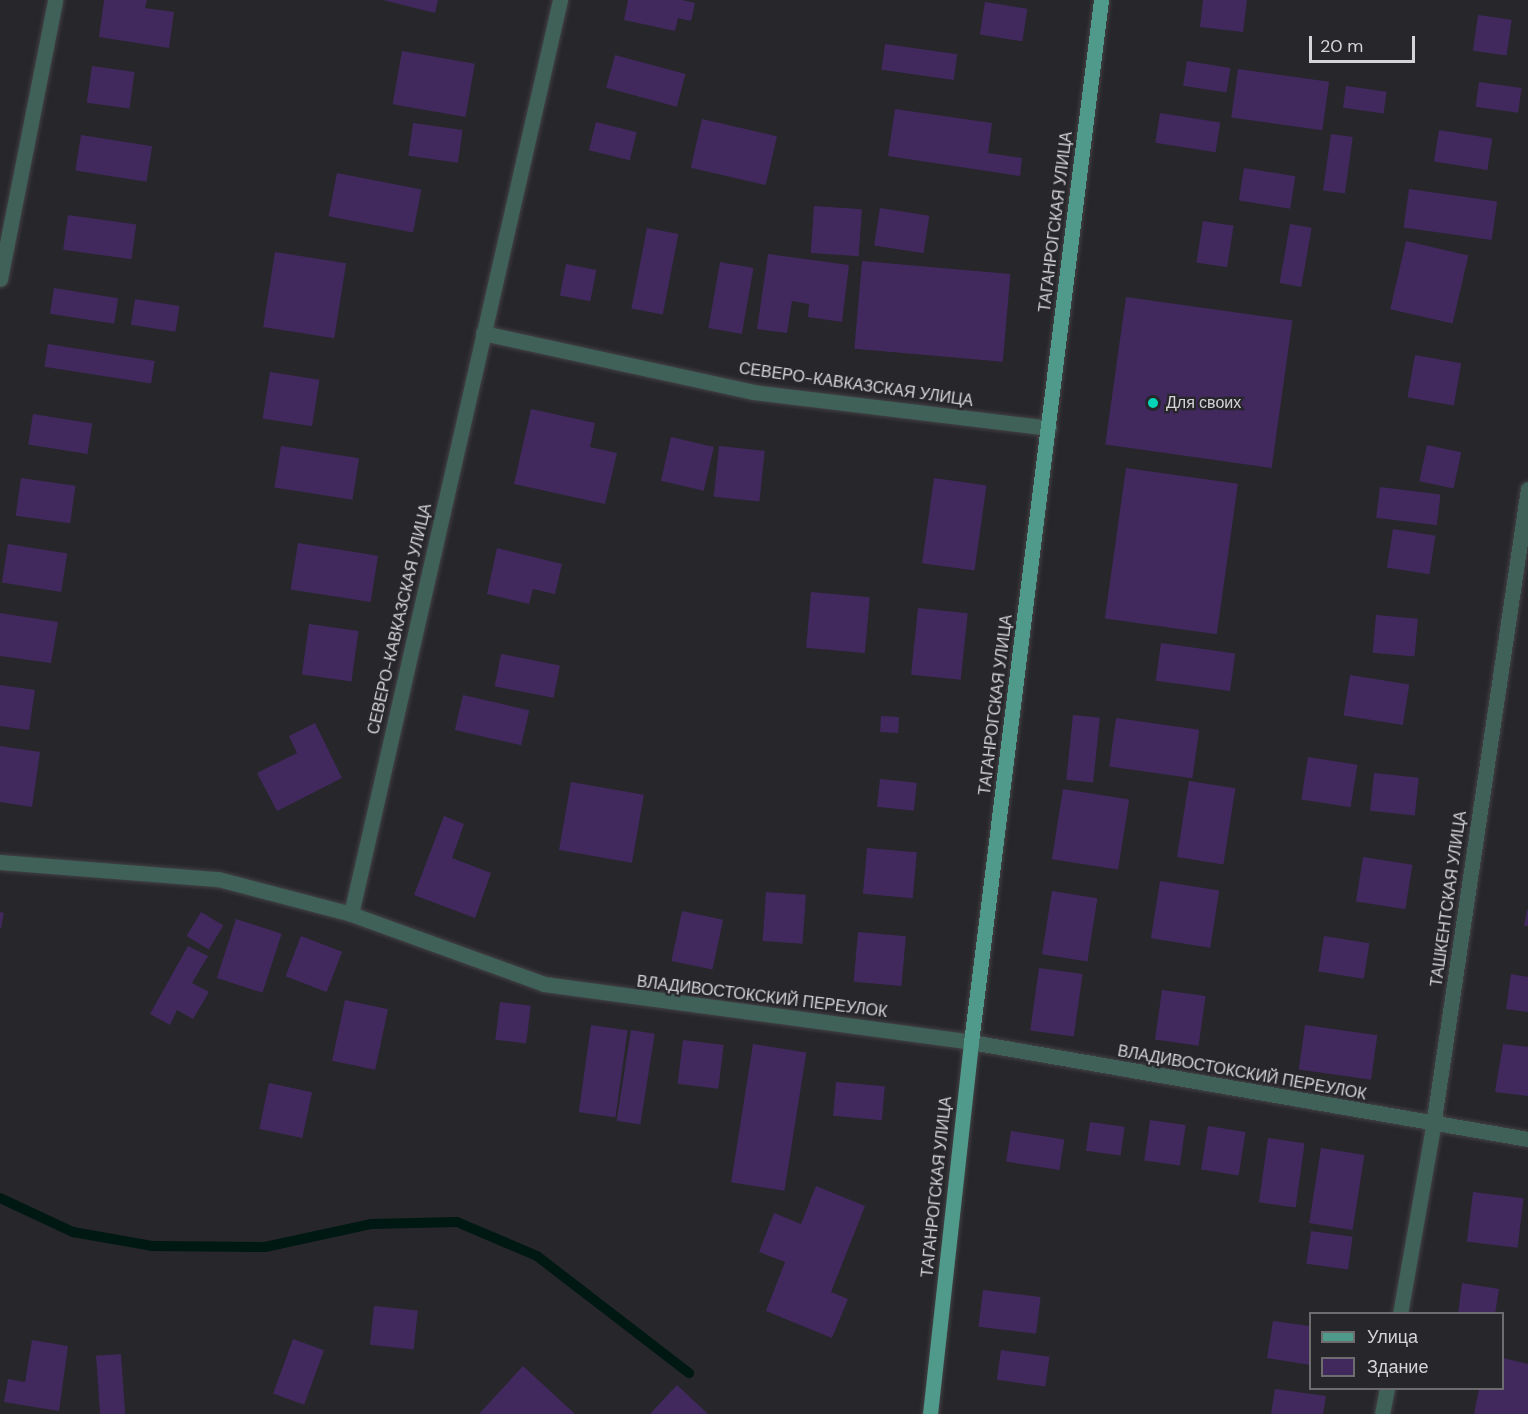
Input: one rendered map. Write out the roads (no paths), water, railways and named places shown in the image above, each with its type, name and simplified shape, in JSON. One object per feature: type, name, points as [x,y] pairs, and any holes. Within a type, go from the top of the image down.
[{"type":"main road","name":"ТАГАНРОГСКАЯ УЛИЦА","points":[[930,1414],[972,1042],[1101,0]]},
{"type":"street","points":[[0,279],[55,0]]},
{"type":"street","name":"СЕВЕРО-КАВКАЗСКАЯ УЛИЦА","points":[[351,914],[560,0]]},
{"type":"street","name":"СЕВЕРО-КАВКАЗСКАЯ УЛИЦА","points":[[483,333],[753,392],[1049,428]]},
{"type":"street","name":"ТАШКЕНТСКАЯ УЛИЦА","points":[[1400,1312],[1433,1126],[1528,489]]},
{"type":"street","name":"ВЛАДИВОСТОКСКИЙ ПЕРЕУЛОК","points":[[0,862],[218,879],[351,914],[544,984],[972,1042],[1433,1126],[1528,1139]]},
{"type":"street","points":[[1382,1414],[1387,1390]]},
{"type":"waterway","points":[[0,1198],[73,1232],[152,1246],[265,1247],[371,1224],[457,1222],[537,1256],[689,1373]]},
{"type":"place","name":"Для своих","points":[[1153,403]]}]
